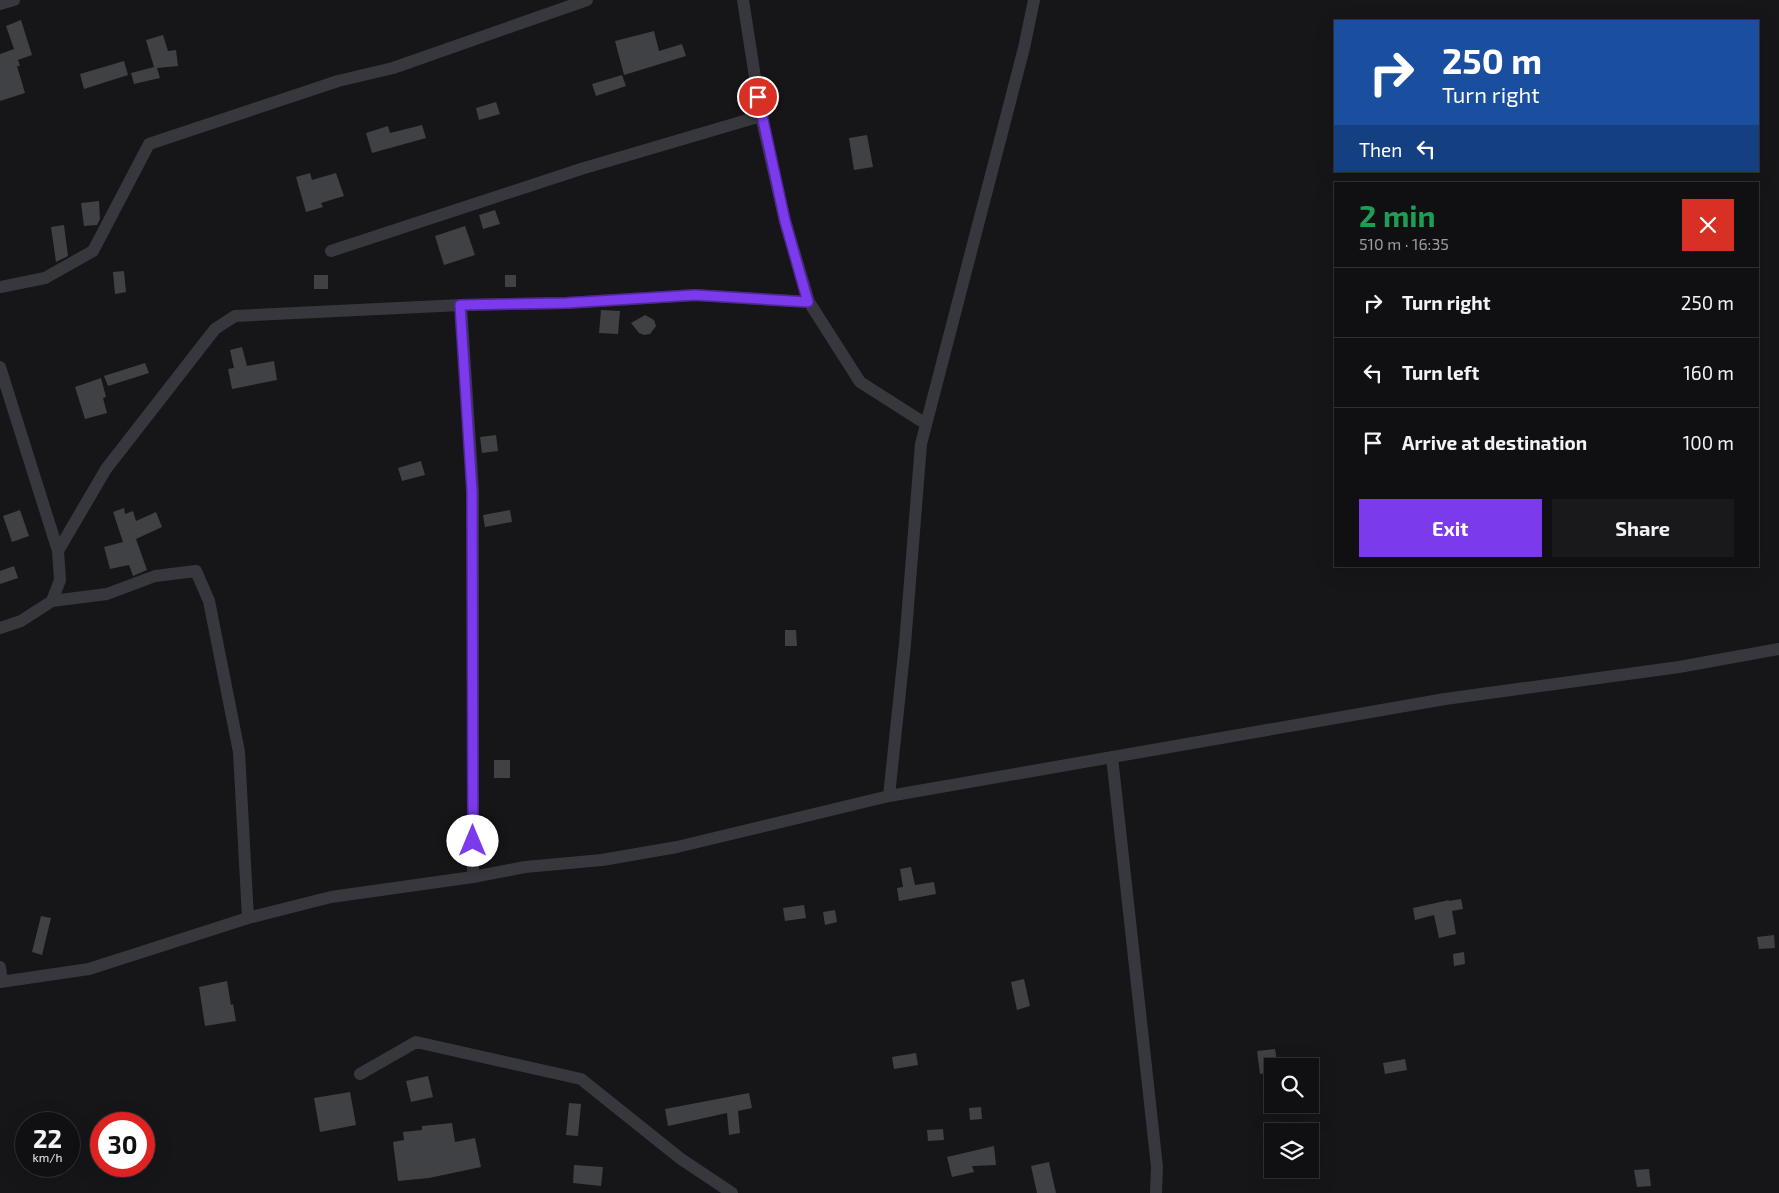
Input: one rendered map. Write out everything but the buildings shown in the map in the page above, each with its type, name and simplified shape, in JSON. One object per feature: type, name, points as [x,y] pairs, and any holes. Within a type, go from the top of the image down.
[{"type":"street","points":[[0,4],[14,0]]},
{"type":"street","points":[[0,287],[45,278],[93,252],[149,144],[338,81],[393,68],[587,0]]},
{"type":"street","points":[[743,0],[762,116],[785,221],[808,302],[860,382],[926,424]]},
{"type":"street","points":[[889,796],[905,644],[920,444],[1024,48],[1034,0]]},
{"type":"street","points":[[332,251],[581,169],[762,116]]},
{"type":"street","points":[[58,551],[106,469],[215,330],[235,316],[460,305],[566,303],[695,295],[808,302]]},
{"type":"street","points":[[460,305],[472,491],[473,877]]},
{"type":"street","points":[[0,366],[58,551],[60,580],[52,601]]},
{"type":"street","points":[[0,628],[21,621],[52,601],[107,594],[155,576],[196,571],[209,601],[239,752],[248,918]]},
{"type":"street","points":[[0,966],[1,982],[89,969],[248,918],[331,897],[473,877],[525,867],[602,860],[677,847],[889,796],[1445,699],[1679,667],[1779,649]]},
{"type":"street","points":[[1112,757],[1157,1167],[1156,1193]]},
{"type":"street","points":[[360,1074],[416,1042],[581,1079],[681,1160],[732,1193]]},
{"type":"route","points":[[473,841],[472,491],[460,305],[566,303],[695,295],[808,302],[785,221],[758,97]]}]
